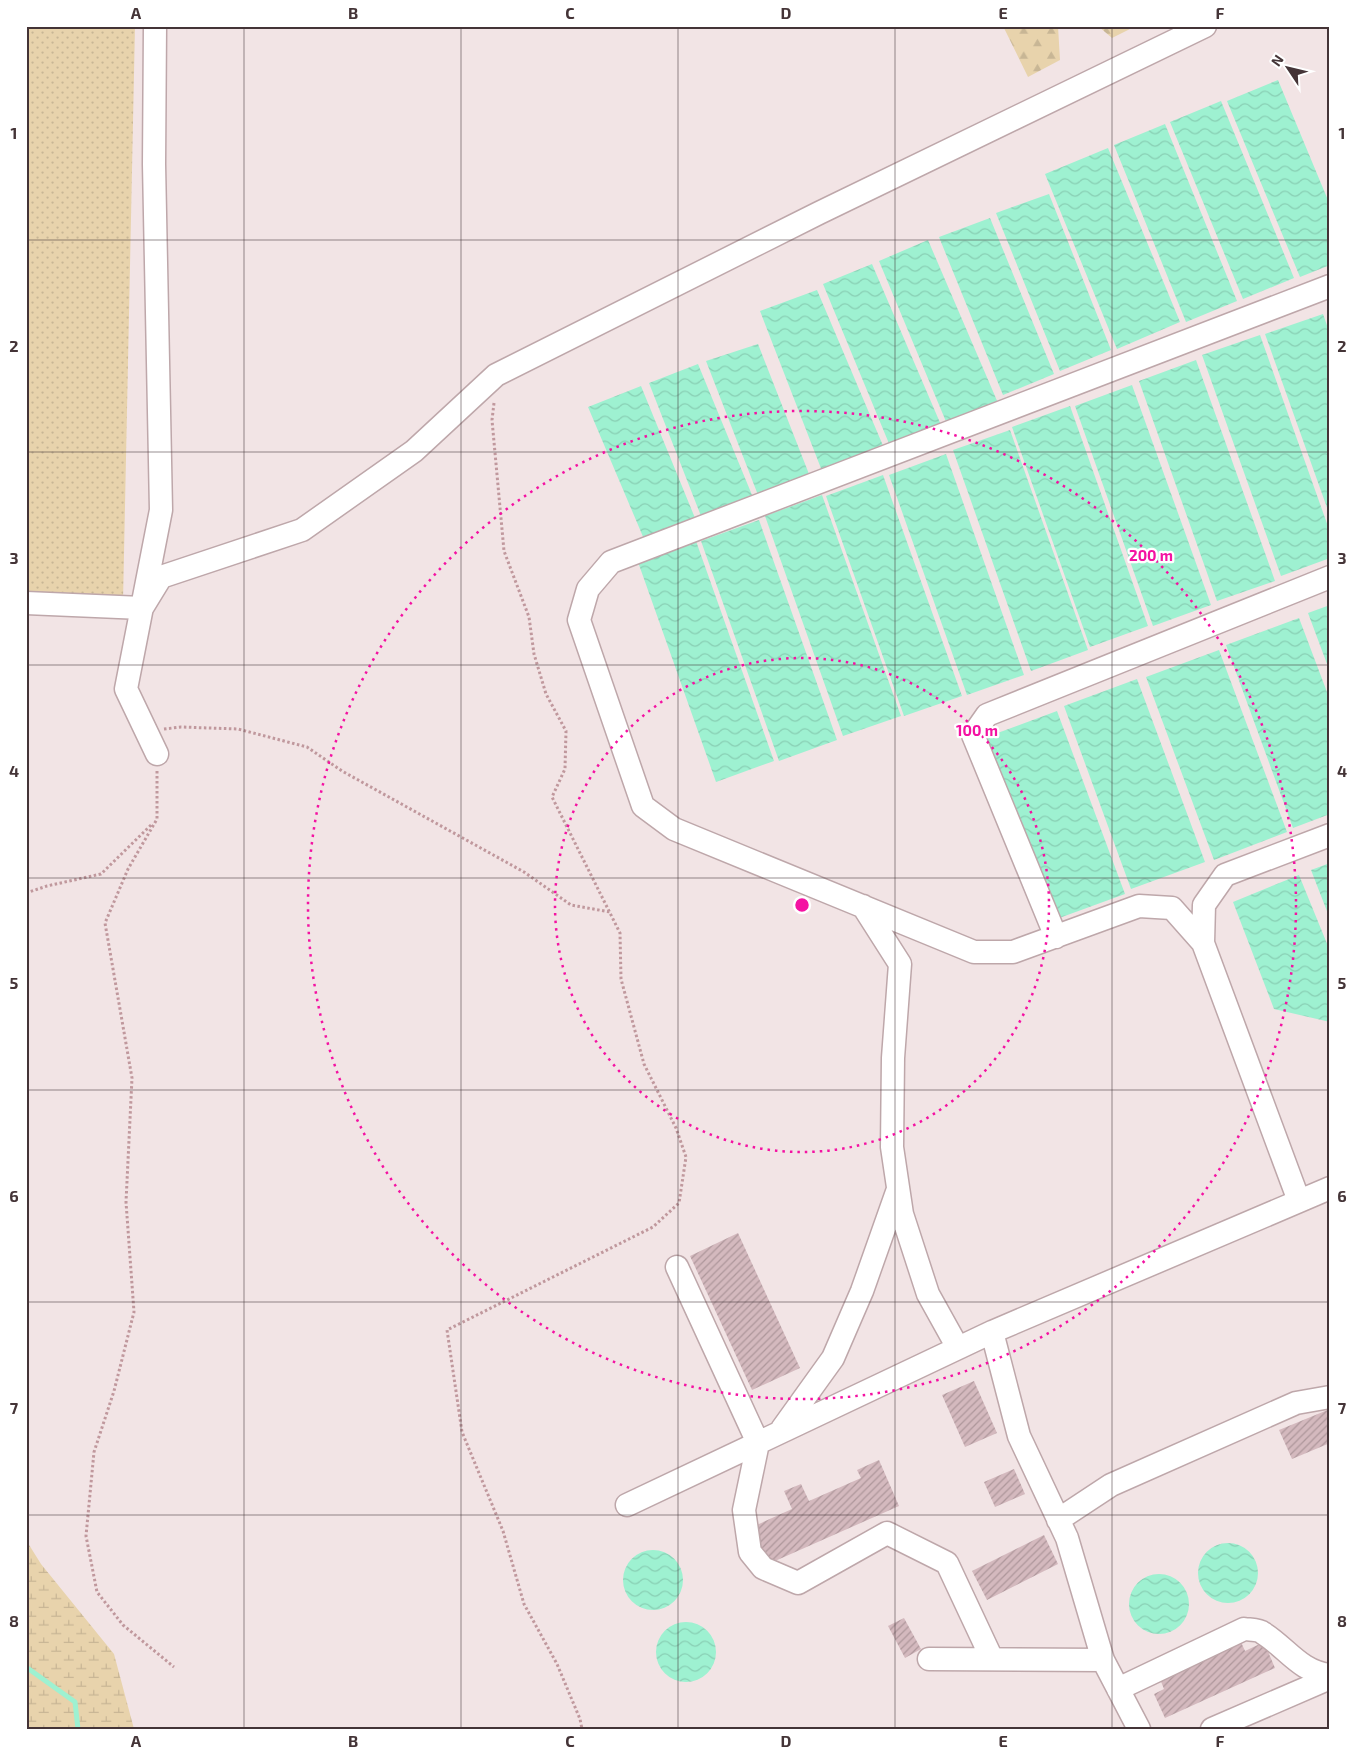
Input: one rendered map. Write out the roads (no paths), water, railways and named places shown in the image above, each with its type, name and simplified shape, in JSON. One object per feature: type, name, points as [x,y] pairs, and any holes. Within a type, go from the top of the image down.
[{"type":"street","points":[[154,26],[154,164],[161,510],[126,689],[157,754]]},
{"type":"street","points":[[142,608],[161,577],[302,530],[414,451],[496,375],[819,213],[1205,26]]},
{"type":"street","points":[[1203,942],[1172,908],[1139,906],[1013,952],[974,952],[674,830],[642,806],[579,620],[588,589],[611,562],[1330,286]]},
{"type":"street","points":[[1056,937],[973,735],[987,715],[1330,577]]},
{"type":"street","points":[[26,603],[142,608]]},
{"type":"street","points":[[1299,1201],[1203,942],[1204,905],[1225,875],[1330,835]]},
{"type":"street","points":[[863,906],[900,964],[893,1058],[892,1137],[902,1214],[928,1294],[958,1348]]},
{"type":"street","points":[[627,1505],[992,1332],[1330,1188]]},
{"type":"street","points":[[781,1432],[833,1358],[862,1290],[898,1189]]},
{"type":"street","points":[[677,1267],[758,1443],[744,1510],[750,1552],[763,1568],[798,1582],[887,1533],[947,1563],[992,1659]]},
{"type":"street","points":[[992,1332],[1018,1436],[1067,1538],[1103,1660],[1139,1729]]},
{"type":"street","points":[[1058,1520],[1111,1486],[1296,1403],[1330,1397]]},
{"type":"street","points":[[1118,1689],[1244,1629],[1262,1631],[1295,1661],[1322,1675],[1330,1677]]},
{"type":"street","points":[[929,1659],[1103,1660]]},
{"type":"street","points":[[1212,1729],[1330,1677]]},
{"type":"water","points":[[1278,80],[1330,205],[1330,265],[1300,277],[1227,101]]},
{"type":"water","points":[[1221,101],[1294,278],[1243,299],[1170,122]]},
{"type":"water","points":[[1165,124],[1237,301],[1186,322],[1114,145]]},
{"type":"water","points":[[1108,148],[1180,322],[1117,349],[1045,174]]},
{"type":"water","points":[[1049,194],[1111,350],[1060,371],[996,213]]},
{"type":"water","points":[[990,218],[1054,374],[1003,395],[939,237]]},
{"type":"water","points":[[928,240],[998,403],[947,424],[879,261]]},
{"type":"water","points":[[872,264],[941,425],[890,446],[823,284]]},
{"type":"water","points":[[817,290],[884,448],[822,471],[760,311]]},
{"type":"water","points":[[1323,314],[1330,334],[1330,516],[1265,334]]},
{"type":"water","points":[[1260,335],[1330,532],[1330,558],[1281,576],[1202,355]]},
{"type":"water","points":[[758,344],[809,474],[758,495],[706,361]]},
{"type":"water","points":[[1196,360],[1275,581],[1217,601],[1139,381]]},
{"type":"water","points":[[698,364],[752,495],[701,516],[649,383]]},
{"type":"water","points":[[1132,385],[1211,605],[1153,626],[1075,406]]},
{"type":"water","points":[[641,386],[695,518],[644,539],[588,407]]},
{"type":"water","points":[[1070,406],[1148,626],[1090,647],[1012,427]]},
{"type":"water","points":[[1010,430],[1088,650],[1031,671],[953,450]]},
{"type":"water","points":[[946,454],[1024,675],[967,695],[889,475]]},
{"type":"water","points":[[883,475],[962,696],[904,716],[826,496]]},
{"type":"water","points":[[822,495],[901,716],[843,736],[765,516]]},
{"type":"water","points":[[759,520],[837,740],[779,761],[701,541]]},
{"type":"water","points":[[696,541],[774,761],[716,782],[638,562]]},
{"type":"water","points":[[1330,605],[1330,672],[1308,613]]},
{"type":"water","points":[[1299,618],[1330,700],[1330,814],[1293,828],[1226,645]]},
{"type":"water","points":[[1219,650],[1287,832],[1214,860],[1146,677]]},
{"type":"water","points":[[1137,679],[1205,862],[1131,889],[1064,706]]},
{"type":"water","points":[[1057,711],[1125,894],[1051,921],[984,738]]},
{"type":"water","points":[[1330,863],[1330,919],[1311,870]]},
{"type":"water","points":[[1299,875],[1330,951],[1330,1022],[1274,1009],[1233,902]]},
{"type":"water","points":[[1228,1543],[1245,1548],[1253,1556],[1258,1573],[1253,1590],[1245,1598],[1228,1603],[1211,1598],[1203,1590],[1198,1573],[1203,1556],[1211,1548]]},
{"type":"water","points":[[653,1550],[670,1555],[678,1563],[683,1580],[678,1597],[670,1605],[653,1610],[636,1605],[628,1597],[623,1580],[628,1563],[636,1555]]},
{"type":"water","points":[[1159,1574],[1176,1579],[1184,1587],[1189,1604],[1184,1621],[1176,1629],[1159,1634],[1142,1629],[1134,1621],[1129,1604],[1134,1587],[1142,1579]]},
{"type":"water","points":[[686,1622],[703,1627],[711,1635],[716,1652],[711,1669],[703,1677],[686,1682],[669,1677],[661,1669],[656,1652],[661,1635],[669,1627]]},
{"type":"waterway","points":[[26,1667],[75,1702],[78,1729]]}]
